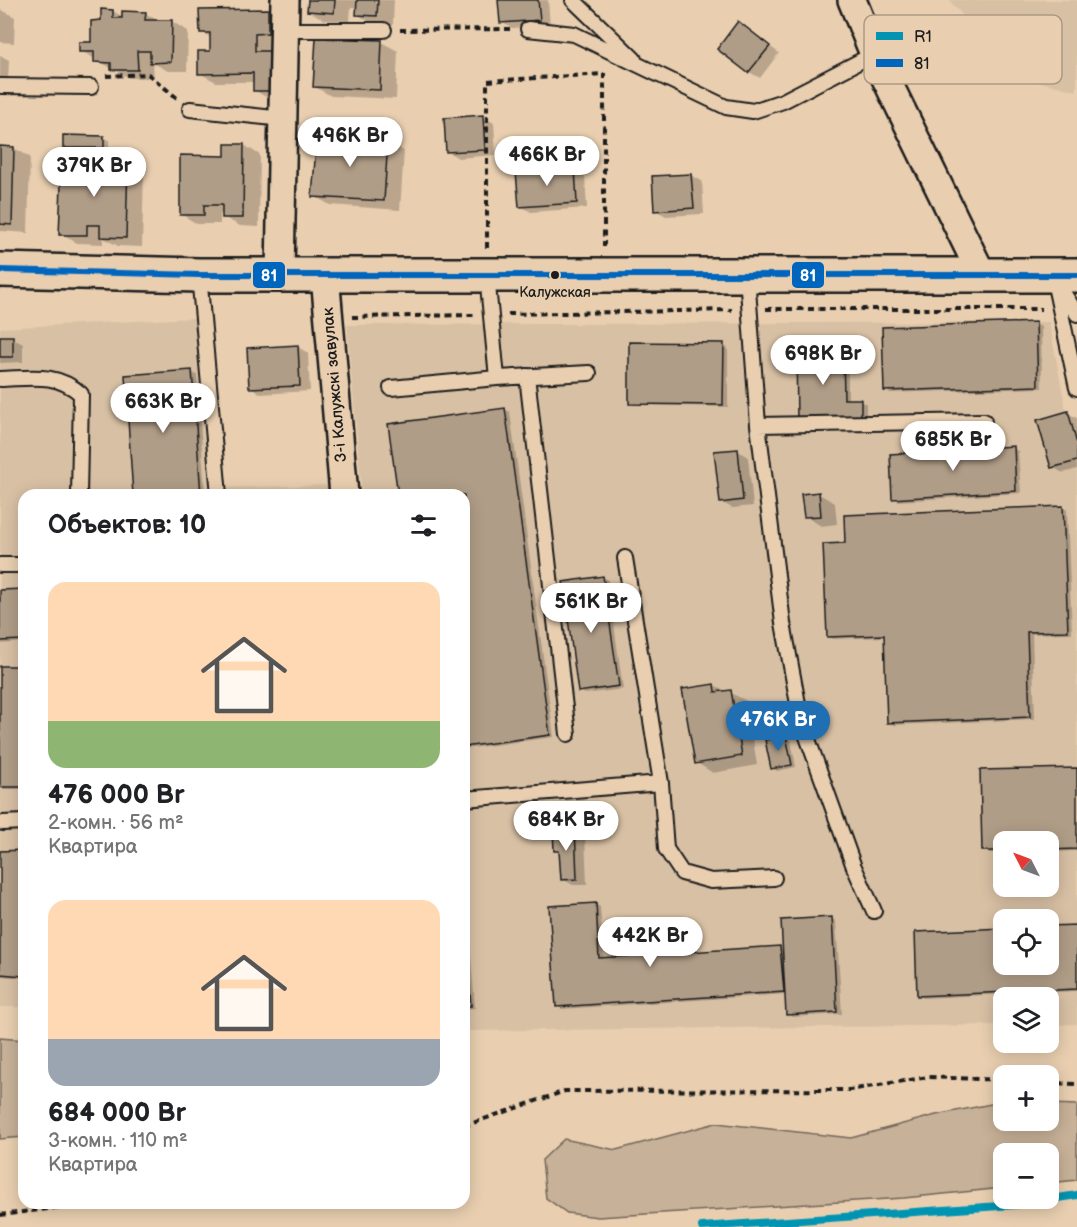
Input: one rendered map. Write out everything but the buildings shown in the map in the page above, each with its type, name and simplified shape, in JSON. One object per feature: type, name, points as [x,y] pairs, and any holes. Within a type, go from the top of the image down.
[{"type":"street","points":[[280,275],[285,0]]},
{"type":"street","points":[[852,0],[864,29]]},
{"type":"street","points":[[889,84],[981,273]]},
{"type":"street","points":[[0,270],[199,275],[1064,274]]},
{"type":"street","name":"3-і Калужскі завулак","points":[[326,275],[344,489]]},
{"type":"lane","points":[[573,0],[644,69]]},
{"type":"lane","points":[[528,28],[574,34],[726,107],[753,111],[783,101],[864,59]]},
{"type":"lane","points":[[284,30],[384,30]]},
{"type":"lane","points":[[0,86],[91,87]]},
{"type":"lane","points":[[190,109],[283,118]]},
{"type":"lane","points":[[747,274],[758,425],[783,623],[801,720],[854,867],[874,911]]},
{"type":"lane","points":[[1064,274],[1060,309],[1077,388]]},
{"type":"lane","points":[[1064,274],[1077,314]]},
{"type":"lane","points":[[199,275],[218,489]]},
{"type":"lane","points":[[488,275],[498,378]]},
{"type":"lane","points":[[392,388],[498,378],[590,374]]},
{"type":"lane","points":[[527,376],[568,734]]},
{"type":"lane","points":[[0,379],[54,378],[68,383],[81,394],[79,489]]},
{"type":"lane","points":[[758,425],[984,421]]},
{"type":"lane","points":[[625,558],[661,783],[666,849],[682,873],[711,881],[774,878]]},
{"type":"lane","points":[[0,565],[18,565]]},
{"type":"lane","points":[[470,799],[661,783]]},
{"type":"lane","points":[[3,823],[18,822]]},
{"type":"path","points":[[384,30],[528,28]]},
{"type":"path","points":[[604,275],[605,49]]},
{"type":"path","points":[[91,87],[106,76],[148,74],[190,109]]},
{"type":"path","points":[[488,275],[487,81],[604,74]]},
{"type":"path","points":[[328,318],[749,309],[1060,309]]},
{"type":"path","points":[[470,1124],[565,1091],[849,1090],[928,1077],[993,1080]]},
{"type":"path","points":[[1059,1083],[1077,1084]]},
{"type":"path","points":[[0,1215],[47,1209]]},
{"type":"shaded area","points":[[949,0],[1077,0],[1077,91],[1049,84],[1062,84],[1062,15],[962,15]]},
{"type":"shaded area","points":[[194,318],[208,488],[335,485],[335,489],[18,489],[18,1007],[0,1007],[0,328]]},
{"type":"shaded area","points":[[1049,322],[1077,466],[1077,1024],[1059,1025],[1059,987],[993,987],[993,1025],[470,1031],[470,489],[361,489],[347,325]]},
{"type":"shaded area","points":[[0,1038],[18,1040],[18,1138],[0,1139]]},
{"type":"shaded area","points":[[993,1104],[993,1131],[1059,1131],[1059,1104],[1077,1105],[1077,1180],[1059,1182],[1059,1143],[993,1143],[993,1189],[904,1198],[598,1217],[567,1213],[546,1198],[542,1160],[564,1139],[616,1150],[716,1123],[851,1138],[936,1115]]},
{"type":"transit line","name":"81","points":[[0,270],[199,275],[1077,275]]},
{"type":"transit line","name":"R1","points":[[702,1227],[1014,1205],[1077,1195]]},
{"type":"place","name":"Калужская","points":[[555,275]]}]
